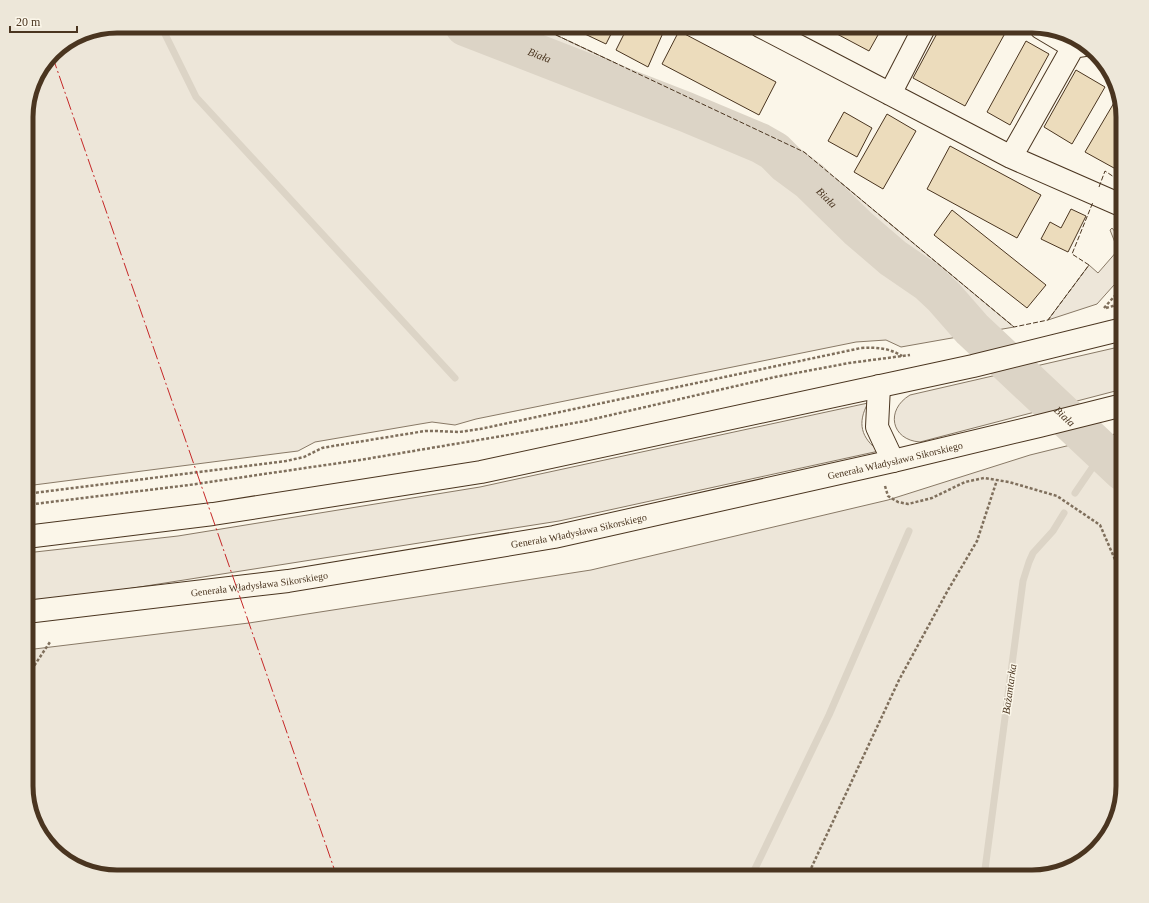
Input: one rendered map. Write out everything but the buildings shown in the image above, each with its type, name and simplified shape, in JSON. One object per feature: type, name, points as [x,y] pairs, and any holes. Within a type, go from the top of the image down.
[{"type":"main road","points":[[773,33],[1011,157],[1116,203]]},
{"type":"main road","points":[[890,94],[921,33]]},
{"type":"main road","points":[[1011,157],[1079,47]]},
{"type":"main road","points":[[33,536],[213,514],[481,472],[973,366],[1116,331]]},
{"type":"main road","points":[[879,386],[877,427],[886,463]]},
{"type":"main road","name":"Generała Władysława Sikorskiego","points":[[33,611],[288,580],[554,537],[886,463],[1114,407]]},
{"type":"path","points":[[1116,294],[1103,309],[1116,305]]},
{"type":"path","points":[[33,493],[286,461],[304,456],[322,448],[425,431],[436,430],[459,432],[480,429],[861,348],[884,348],[903,356],[849,363],[774,377],[585,421],[521,433],[360,460],[189,485],[33,504]]},
{"type":"path","points":[[886,463],[888,496],[898,502],[908,504],[932,498],[966,482],[984,478],[1009,482],[1057,496],[1100,525],[1116,562]]},
{"type":"path","points":[[810,870],[899,680],[948,590],[977,541],[997,480]]},
{"type":"path","points":[[33,668],[50,642]]},
{"type":"shaded area","points":[[117,33],[552,33],[804,152],[1014,327],[901,347],[886,340],[856,342],[476,419],[455,425],[432,422],[315,442],[298,451],[33,485],[33,111],[39,85],[44,75],[50,66],[66,50],[75,44],[90,37]]},
{"type":"shaded area","points":[[1112,228],[1116,233],[1116,245],[1110,230]]},
{"type":"shaded area","points":[[1116,252],[1116,284],[1097,304],[1048,320],[1089,265],[1098,273]]},
{"type":"shaded area","points":[[1116,348],[1116,391],[920,442],[910,440],[903,436],[895,423],[897,408],[902,401],[910,395]]},
{"type":"shaded area","points":[[868,403],[863,417],[863,430],[868,441],[879,451],[559,521],[95,594],[33,601],[33,552],[178,536],[480,487]]},
{"type":"shaded area","points":[[1116,434],[1116,792],[1110,818],[1099,837],[1079,856],[1059,866],[1038,870],[111,870],[90,866],[70,856],[50,837],[37,813],[33,792],[33,649],[249,623],[591,570],[888,500],[1030,455]]},
{"type":"waterway","points":[[164,33],[196,97],[455,378]]},
{"type":"waterway","name":"Biała","points":[[483,33],[686,112],[760,143],[774,151],[787,164],[810,181],[858,228],[893,258],[928,282],[944,297],[972,329],[1116,464]]},
{"type":"waterway","name":"Bażantarka","points":[[1075,493],[1103,452]]},
{"type":"waterway","name":"Bażantarka","points":[[985,870],[1023,581],[1033,553],[1053,531],[1064,513]]},
{"type":"waterway","points":[[754,870],[829,715],[909,531]]},
{"type":"fence","points":[[552,33],[804,152],[1014,327],[1048,320],[1089,265],[1072,254],[1093,202]]},
{"type":"fence","points":[[1099,187],[1105,171],[1116,178]]},
{"type":"power","points":[[54,62],[335,870]]}]
